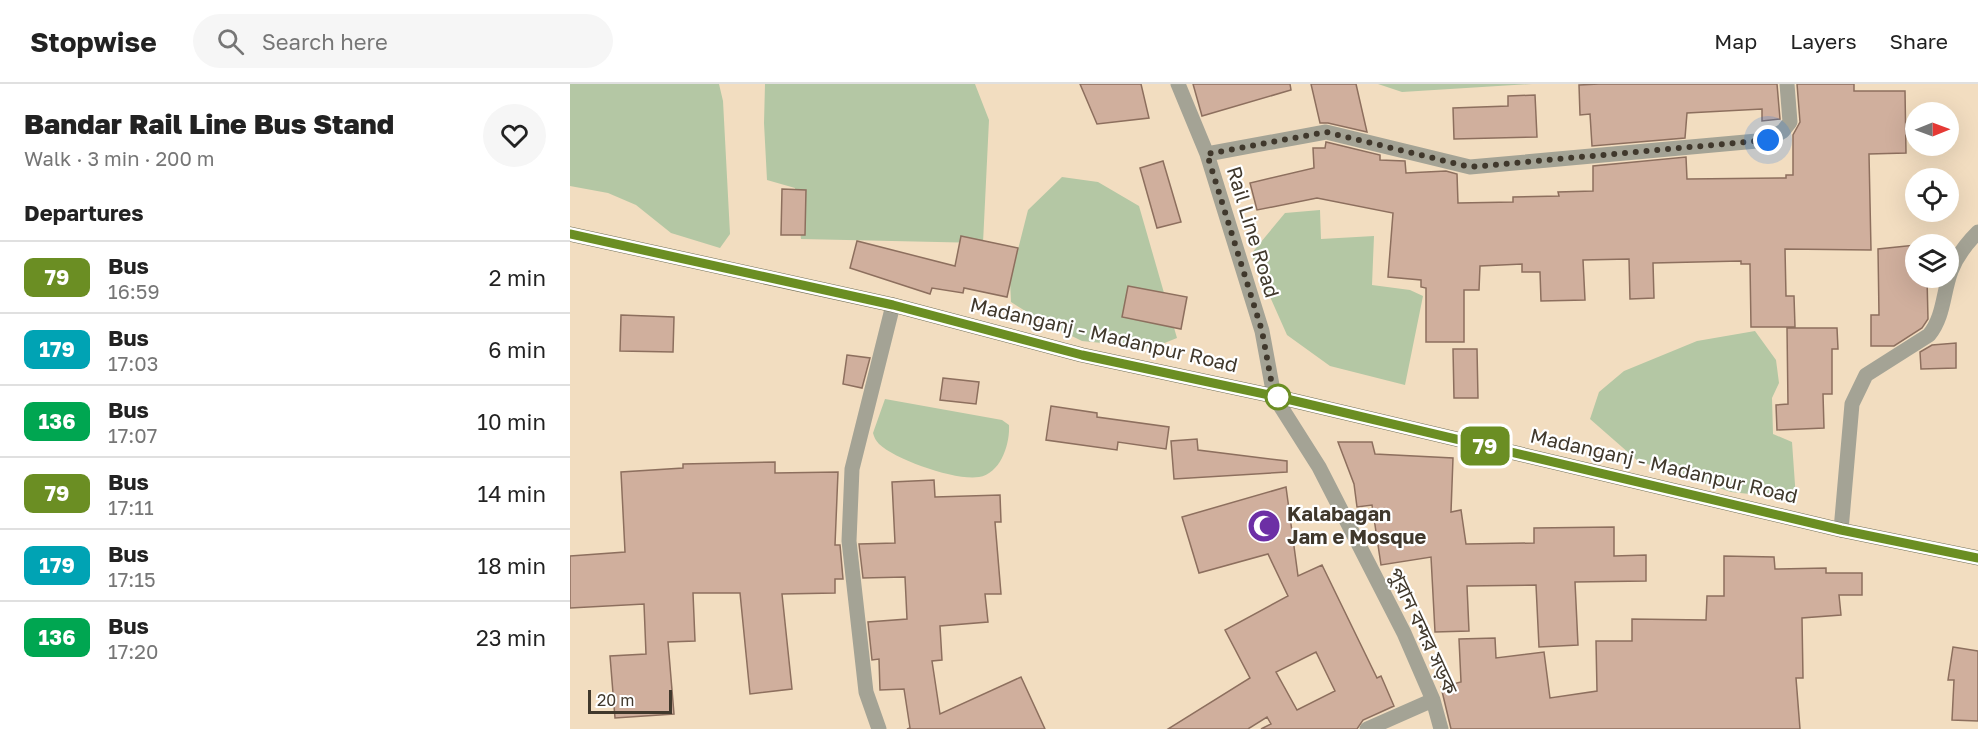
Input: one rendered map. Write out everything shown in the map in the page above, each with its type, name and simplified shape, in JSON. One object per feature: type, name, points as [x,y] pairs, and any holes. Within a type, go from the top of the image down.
[{"type":"main road","name":"Madanganj - Madanpur Road","points":[[570,234],[893,305],[1082,355],[1274,396],[1841,530],[1978,558]]},
{"type":"street","name":"Rail Line Road","points":[[1178,84],[1207,154],[1262,331],[1274,396]]},
{"type":"street","points":[[1207,154],[1326,132],[1470,167],[1768,140],[1783,131],[1790,122],[1787,84]]},
{"type":"street","points":[[1841,530],[1852,404],[1866,375],[1929,334],[1936,326],[1950,273],[1959,252],[1978,232]]},
{"type":"street","points":[[879,729],[866,692],[850,531],[852,469],[893,305]]},
{"type":"street","name":"পুরান বন্দর সড়ক","points":[[1274,396],[1319,467],[1404,633],[1433,700],[1441,729]]},
{"type":"street","points":[[1367,729],[1433,700]]},
{"type":"shaded area","points":[[570,84],[719,84],[723,101],[730,234],[720,248],[671,233],[636,205],[608,193],[570,186]]},
{"type":"shaded area","points":[[765,84],[975,84],[989,120],[983,243],[801,239],[795,188],[767,180],[764,123]]},
{"type":"shaded area","points":[[1378,84],[1532,84],[1402,92]]},
{"type":"shaded area","points":[[1062,177],[1098,182],[1139,206],[1177,338],[1152,348],[1082,341],[1043,322],[1011,302],[1010,281],[1028,210]]},
{"type":"shaded area","points":[[1320,210],[1321,239],[1374,236],[1372,285],[1410,290],[1423,296],[1405,385],[1330,366],[1287,335],[1251,254],[1285,213]]},
{"type":"shaded area","points":[[1755,331],[1776,360],[1779,383],[1772,398],[1773,434],[1792,442],[1796,499],[1731,492],[1638,461],[1590,419],[1599,392],[1624,371],[1697,341]]},
{"type":"shaded area","points":[[885,399],[1002,420],[1009,425],[1008,441],[1003,457],[993,470],[979,477],[956,476],[912,463],[887,450],[875,439],[873,433]]},
{"type":"building","points":[[1080,84],[1141,84],[1149,118],[1097,124]]},
{"type":"building","points":[[1193,84],[1290,84],[1291,90],[1202,116]]},
{"type":"building","points":[[1311,84],[1356,84],[1367,132],[1320,123]]},
{"type":"building","points":[[1777,84],[1780,119],[1762,121],[1762,109],[1687,113],[1685,138],[1592,146],[1590,114],[1580,115],[1579,85]]},
{"type":"building","points":[[1797,84],[1854,84],[1854,91],[1905,91],[1905,153],[1869,154],[1871,250],[1785,249],[1786,296],[1794,296],[1795,327],[1751,327],[1750,264],[1741,264],[1741,261],[1653,263],[1654,298],[1630,299],[1629,259],[1583,260],[1585,300],[1541,301],[1540,272],[1522,272],[1522,264],[1480,266],[1479,290],[1464,290],[1464,342],[1426,342],[1426,288],[1421,287],[1421,280],[1388,277],[1393,213],[1317,198],[1257,210],[1250,183],[1314,168],[1313,148],[1325,148],[1326,142],[1380,155],[1380,160],[1405,161],[1406,173],[1446,171],[1457,174],[1458,203],[1513,202],[1513,197],[1559,196],[1558,192],[1593,191],[1593,166],[1686,157],[1687,179],[1786,178],[1786,175],[1793,175],[1793,135],[1800,122]]},
{"type":"building","points":[[1535,95],[1537,137],[1454,139],[1453,108],[1508,106],[1508,96]]},
{"type":"building","points":[[1163,161],[1181,222],[1157,228],[1140,168]]},
{"type":"building","points":[[782,189],[806,190],[805,235],[781,235]]},
{"type":"building","points":[[961,236],[1018,248],[1007,297],[964,288],[963,293],[932,288],[930,294],[850,268],[857,241],[955,266]]},
{"type":"building","points":[[1905,246],[1905,288],[1927,288],[1928,319],[1922,328],[1894,346],[1871,346],[1871,315],[1879,315],[1878,249]]},
{"type":"building","points":[[1128,286],[1187,297],[1181,329],[1122,317]]},
{"type":"building","points":[[621,315],[674,317],[673,352],[620,351]]},
{"type":"building","points":[[1787,328],[1837,328],[1838,349],[1832,349],[1832,394],[1823,394],[1824,428],[1777,430],[1776,405],[1788,404]]},
{"type":"building","points":[[1956,343],[1956,368],[1921,369],[1920,352],[1932,345]]},
{"type":"building","points":[[1453,349],[1477,349],[1478,398],[1454,398]]},
{"type":"building","points":[[847,355],[870,358],[862,388],[843,384]]},
{"type":"building","points":[[943,378],[979,382],[976,404],[940,400]]},
{"type":"building","points":[[1051,406],[1097,413],[1097,417],[1169,427],[1166,449],[1118,442],[1117,450],[1046,440]]},
{"type":"building","points":[[1197,439],[1198,450],[1287,461],[1287,472],[1174,479],[1171,441]]},
{"type":"building","points":[[1338,442],[1372,442],[1375,454],[1453,458],[1451,512],[1461,510],[1466,544],[1534,543],[1534,528],[1614,527],[1614,556],[1646,555],[1646,581],[1575,582],[1578,645],[1539,647],[1536,585],[1467,586],[1469,631],[1435,632],[1431,557],[1381,565],[1372,505],[1357,507],[1354,484]]},
{"type":"building","points":[[775,462],[775,473],[838,472],[835,545],[840,545],[843,579],[835,579],[835,593],[782,594],[792,689],[750,694],[740,593],[693,593],[695,641],[668,642],[674,714],[615,718],[610,656],[646,654],[644,604],[570,608],[570,556],[625,552],[621,472],[683,468],[683,464]]},
{"type":"building","points":[[934,480],[935,497],[1000,495],[1001,522],[995,522],[1001,594],[985,594],[988,622],[940,626],[942,660],[932,661],[940,714],[1021,677],[1045,729],[907,729],[910,728],[904,689],[880,690],[879,659],[872,660],[868,622],[907,619],[905,577],[863,578],[859,544],[895,543],[892,482]]},
{"type":"building","points":[[1286,487],[1298,576],[1322,565],[1377,678],[1381,676],[1394,706],[1363,720],[1357,729],[1261,729],[1271,724],[1267,717],[1248,729],[1168,729],[1250,678],[1225,630],[1288,596],[1268,554],[1199,573],[1182,517]],"holes":[[[1316,652],[1335,691],[1297,710],[1276,672]]]},
{"type":"building","points":[[1724,556],[1774,557],[1775,569],[1826,568],[1826,573],[1862,573],[1862,595],[1839,595],[1841,615],[1802,618],[1803,678],[1796,678],[1800,729],[1451,729],[1441,687],[1461,682],[1459,639],[1495,638],[1496,658],[1544,652],[1550,698],[1597,691],[1596,641],[1632,641],[1632,619],[1706,620],[1707,596],[1724,596]]},
{"type":"building","points":[[1953,647],[1978,651],[1978,721],[1952,720],[1954,680],[1948,680]]},
{"type":"bus line","name":"79","points":[[570,234],[893,305],[1082,355],[1274,396],[1346,415],[1643,482],[1841,530],[1978,558]]},
{"type":"place","name":"Kalabagan Jam e Mosque","points":[[1264,526]]},
{"type":"route","points":[[1278,397],[1274,396],[1262,331],[1207,154],[1326,132],[1354,137],[1436,161],[1470,167],[1744,140],[1768,140]]}]
